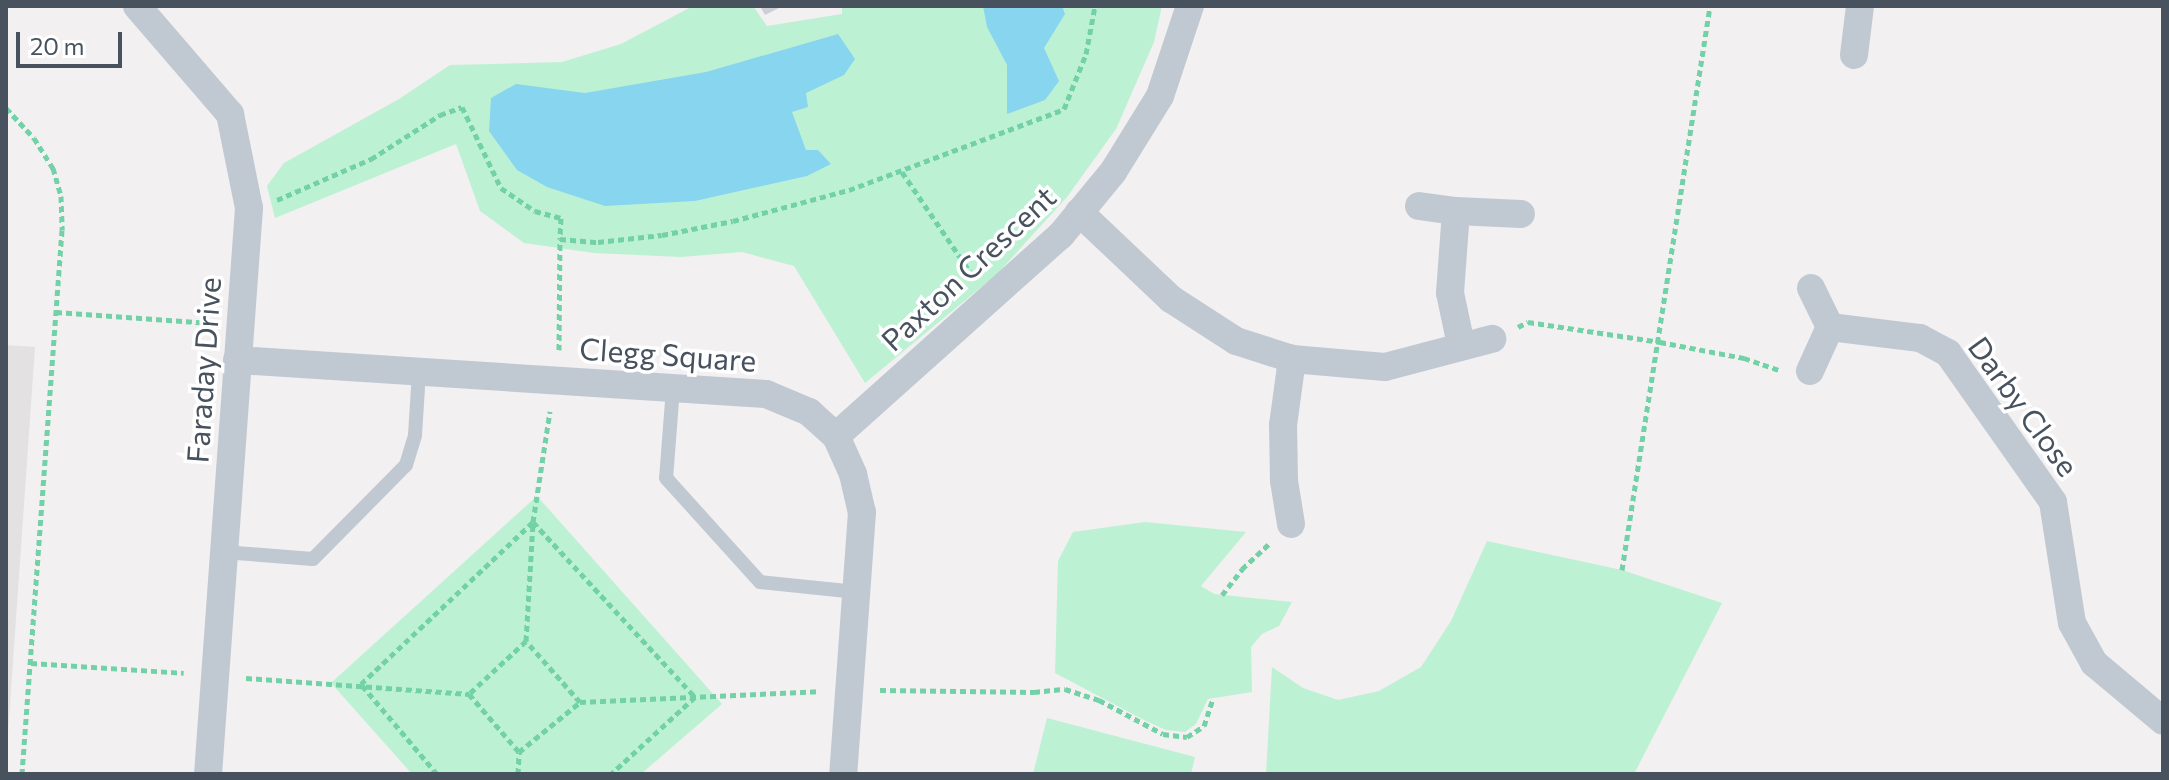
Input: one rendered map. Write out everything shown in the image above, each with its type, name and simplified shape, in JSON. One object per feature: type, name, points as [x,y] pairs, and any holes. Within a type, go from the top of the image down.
[{"type":"street","name":"Faraday Drive","points":[[137,6],[230,114],[249,208],[208,774]]},
{"type":"street","name":"Paxton Crescent","points":[[836,436],[1061,235],[1113,172],[1160,96],[1190,6]]},
{"type":"street","points":[[1854,55],[1860,6]]},
{"type":"street","points":[[1419,206],[1521,214]]},
{"type":"street","points":[[1456,211],[1450,293],[1461,345]]},
{"type":"street","points":[[1079,212],[1171,299],[1236,341],[1292,359],[1385,367],[1492,339]]},
{"type":"street","points":[[1810,371],[1830,327],[1811,288]]},
{"type":"street","name":"Darby Close","points":[[1830,327],[1920,338],[1948,353],[2053,502],[2072,623],[2094,663],[2163,721]]},
{"type":"street","points":[[1291,524],[1284,481],[1283,425],[1292,359]]},
{"type":"street","name":"Clegg Square","points":[[237,360],[766,394],[809,412],[836,436],[853,474],[862,512],[843,774]]},
{"type":"lane","points":[[223,552],[313,559],[406,465],[415,435],[419,371]]},
{"type":"lane","points":[[673,388],[666,478],[760,582],[856,592]]},
{"type":"path","points":[[560,239],[598,242],[705,227],[849,190],[1064,109],[1086,54],[1095,6]]},
{"type":"path","points":[[1622,570],[1710,6]]},
{"type":"path","points":[[249,208],[288,196],[371,159],[440,115],[462,107],[501,188],[535,211],[561,218],[561,334],[533,522],[526,641],[469,694]]},
{"type":"path","points":[[6,108],[34,138],[53,168],[61,196],[62,230],[22,774]]},
{"type":"path","points":[[902,172],[989,299]]},
{"type":"path","points":[[56,312],[240,325]]},
{"type":"path","points":[[1492,339],[1528,322],[1744,358],[1790,373],[1810,371]]},
{"type":"path","points":[[361,684],[533,522]]},
{"type":"path","points":[[533,522],[695,697]]},
{"type":"path","points":[[1222,595],[1242,569],[1291,524]]},
{"type":"path","points":[[526,641],[580,702]]},
{"type":"path","points":[[31,663],[469,694],[519,752],[518,774]]},
{"type":"path","points":[[361,684],[437,774]]},
{"type":"path","points":[[519,752],[580,702],[849,690],[1034,692],[1065,689],[1099,700],[1163,734],[1187,737],[1204,726],[1213,698]]},
{"type":"path","points":[[611,774],[695,697]]},
{"type":"shaded area","points":[[6,345],[35,347],[6,762]]},
{"type":"green space","points":[[693,6],[753,6],[767,26],[842,14],[842,6],[1162,6],[1154,42],[1116,129],[1067,197],[997,274],[865,383],[794,266],[742,252],[681,257],[594,253],[524,243],[480,211],[456,144],[275,218],[267,186],[284,163],[399,99],[450,65],[562,62],[621,44]]},
{"type":"green space","points":[[537,496],[722,704],[641,774],[412,774],[331,683]]},
{"type":"green space","points":[[1145,522],[1246,532],[1201,586],[1214,594],[1292,602],[1279,626],[1262,634],[1251,647],[1252,692],[1208,699],[1196,724],[1185,732],[1166,730],[1146,721],[1055,673],[1058,561],[1073,532]]},
{"type":"green space","points":[[1487,541],[1622,570],[1722,603],[1634,774],[1266,774],[1272,667],[1303,688],[1338,700],[1379,691],[1421,667],[1451,621]]},
{"type":"green space","points":[[1047,718],[1195,757],[1191,774],[1033,774]]},
{"type":"water","points":[[983,6],[1062,6],[1065,14],[1044,48],[1059,81],[1045,100],[1007,114],[1007,65],[987,27]]},
{"type":"water","points":[[838,34],[855,59],[844,75],[806,93],[808,107],[792,112],[806,150],[818,150],[831,164],[807,176],[695,201],[605,206],[547,187],[517,170],[489,131],[491,98],[516,84],[585,93],[706,72]]},
{"type":"building","points":[[760,6],[783,6],[765,15]]}]
